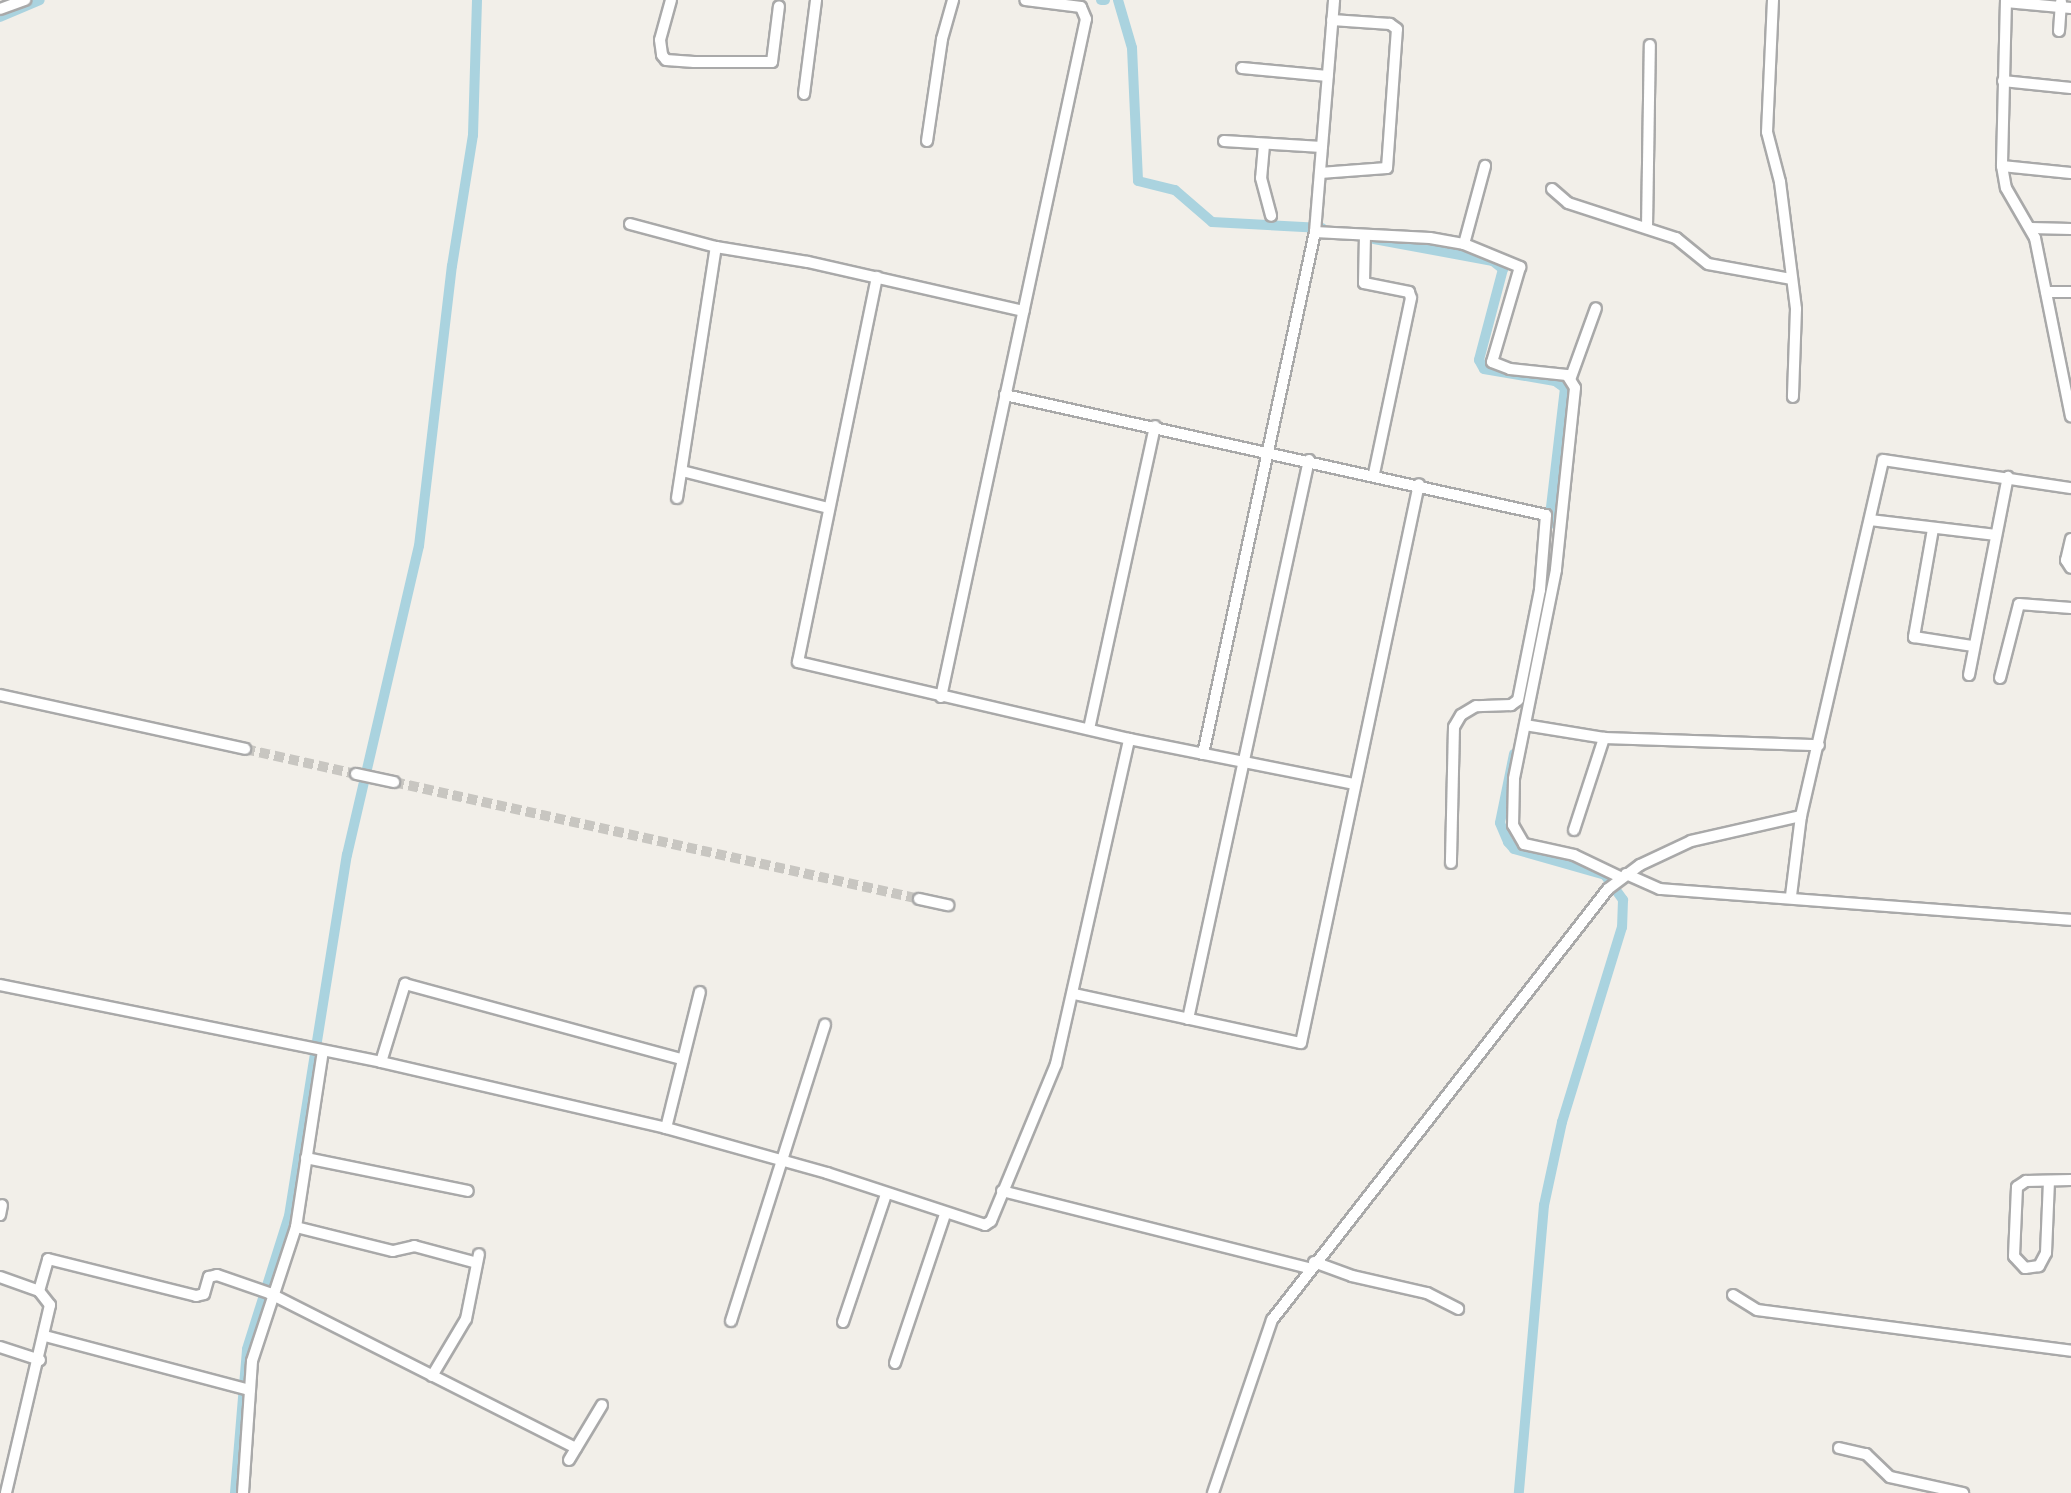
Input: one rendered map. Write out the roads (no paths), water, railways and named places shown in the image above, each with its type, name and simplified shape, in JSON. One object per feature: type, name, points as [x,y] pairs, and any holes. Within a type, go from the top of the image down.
[{"type":"street","points":[[0,9],[25,0]]},
{"type":"street","points":[[671,0],[660,40],[662,55],[673,61],[770,64],[776,48],[779,6]]},
{"type":"street","points":[[804,94],[816,0]]},
{"type":"street","points":[[928,141],[942,39],[953,0]]},
{"type":"street","points":[[942,697],[1086,19],[1083,9],[1068,3],[1025,0]]},
{"type":"street","points":[[1203,754],[1316,229],[1334,0]]},
{"type":"street","points":[[1773,0],[1767,132],[1780,182],[1798,336],[1793,397]]},
{"type":"street","points":[[2059,31],[2064,5],[2006,1],[2001,166],[2006,188],[2031,228],[2065,355],[2071,416]]},
{"type":"street","points":[[1320,173],[1387,168],[1397,29],[1390,24],[1332,20]]},
{"type":"street","points":[[1647,227],[1650,45]]},
{"type":"street","points":[[1242,68],[1328,76]]},
{"type":"street","points":[[2003,81],[2071,88]]},
{"type":"street","points":[[1224,141],[1322,147]]},
{"type":"street","points":[[1264,145],[1261,178],[1271,216]]},
{"type":"street","points":[[1464,244],[1485,166]]},
{"type":"street","points":[[2001,166],[2071,173]]},
{"type":"street","points":[[1552,190],[1568,203],[1647,227],[1685,243],[1708,264],[1791,279]]},
{"type":"street","points":[[630,224],[716,247],[877,277],[1024,311]]},
{"type":"street","points":[[2031,228],[2071,229]]},
{"type":"street","points":[[1316,229],[1464,244],[1520,267],[1492,362],[1510,369],[1571,377]]},
{"type":"street","points":[[1365,235],[1364,283],[1409,292],[1411,298],[1374,474]]},
{"type":"street","points":[[677,498],[716,247]]},
{"type":"street","points":[[877,277],[798,662],[1129,739],[1354,784]]},
{"type":"street","points":[[2046,292],[2071,292]]},
{"type":"street","points":[[1596,308],[1571,377],[1576,388],[1556,570],[1525,725],[1512,812],[1520,841],[1584,858],[1621,877],[1660,889],[1791,896],[2071,920]]},
{"type":"street","points":[[1005,395],[1535,511],[1549,522],[1518,700],[1511,705],[1476,706],[1461,715],[1454,726],[1451,863]]},
{"type":"street","points":[[1089,730],[1155,426]]},
{"type":"street","points":[[1188,1019],[1308,460]]},
{"type":"street","points":[[1791,896],[1801,816],[1883,460],[2071,488]]},
{"type":"street","points":[[682,471],[828,508]]},
{"type":"street","points":[[1969,675],[2008,477]]},
{"type":"street","points":[[1074,993],[1301,1043],[1419,484]]},
{"type":"street","points":[[1870,520],[1996,535]]},
{"type":"street","points":[[1933,528],[1914,636],[1973,646]]},
{"type":"street","points":[[2071,539],[2066,560],[2071,568]]},
{"type":"street","points":[[2000,678],[2020,604],[2071,608]]},
{"type":"street","points":[[0,695],[244,749]]},
{"type":"street","points":[[1525,725],[1604,738],[1819,745]]},
{"type":"street","points":[[1574,830],[1604,738]]},
{"type":"street","points":[[0,985],[381,1062],[666,1128],[784,1161],[945,1214],[988,1224],[1056,1064],[1129,739]]},
{"type":"street","points":[[359,775],[394,782]]},
{"type":"street","points":[[1213,1493],[1265,1334],[1312,1265],[1608,888],[1621,877],[1706,836],[1801,816]]},
{"type":"street","points":[[919,899],[948,905]]},
{"type":"street","points":[[381,1062],[405,984],[682,1059]]},
{"type":"street","points":[[666,1128],[700,992]]},
{"type":"street","points":[[731,1321],[825,1025]]},
{"type":"street","points":[[243,1493],[246,1389],[268,1293],[296,1227],[318,1050]]},
{"type":"street","points":[[306,1158],[468,1191]]},
{"type":"street","points":[[2049,1181],[2046,1253],[2039,1266],[2025,1268],[2014,1256],[2017,1186],[2022,1182],[2071,1180]]},
{"type":"street","points":[[1002,1191],[1427,1293],[1458,1309]]},
{"type":"street","points":[[843,1322],[886,1194]]},
{"type":"street","points":[[895,1363],[945,1214]]},
{"type":"street","points":[[296,1227],[393,1251],[414,1246],[478,1258],[466,1319],[432,1377]]},
{"type":"street","points":[[39,1292],[48,1259],[196,1296],[204,1294],[213,1275],[268,1293],[576,1448]]},
{"type":"street","points":[[0,1277],[39,1292],[50,1305],[40,1360],[6,1493]]},
{"type":"street","points":[[1732,1296],[1757,1310],[2071,1351]]},
{"type":"street","points":[[45,1336],[246,1389]]},
{"type":"street","points":[[0,1347],[40,1360]]},
{"type":"street","points":[[569,1461],[602,1405]]},
{"type":"street","points":[[1839,1448],[1866,1454],[1890,1477],[1963,1493]]},
{"type":"waterway","points":[[0,17],[40,0]]},
{"type":"waterway","points":[[235,1493],[247,1349],[289,1216],[347,855],[419,546],[452,266],[473,135],[477,0]]},
{"type":"waterway","points":[[1118,0],[1132,48],[1138,181],[1175,190],[1212,222],[1322,228]]},
{"type":"waterway","points":[[1374,239],[1493,261],[1503,269],[1479,360],[1484,369],[1555,381],[1565,388],[1549,525]]},
{"type":"waterway","points":[[1526,695],[1532,655]]},
{"type":"waterway","points":[[1514,754],[1500,823],[1508,842],[1514,849],[1605,875],[1623,900],[1622,927],[1562,1122],[1544,1205],[1519,1493]]},
{"type":"tunnel","points":[[245,749],[356,774]]},
{"type":"tunnel","points":[[394,782],[919,899]]}]
